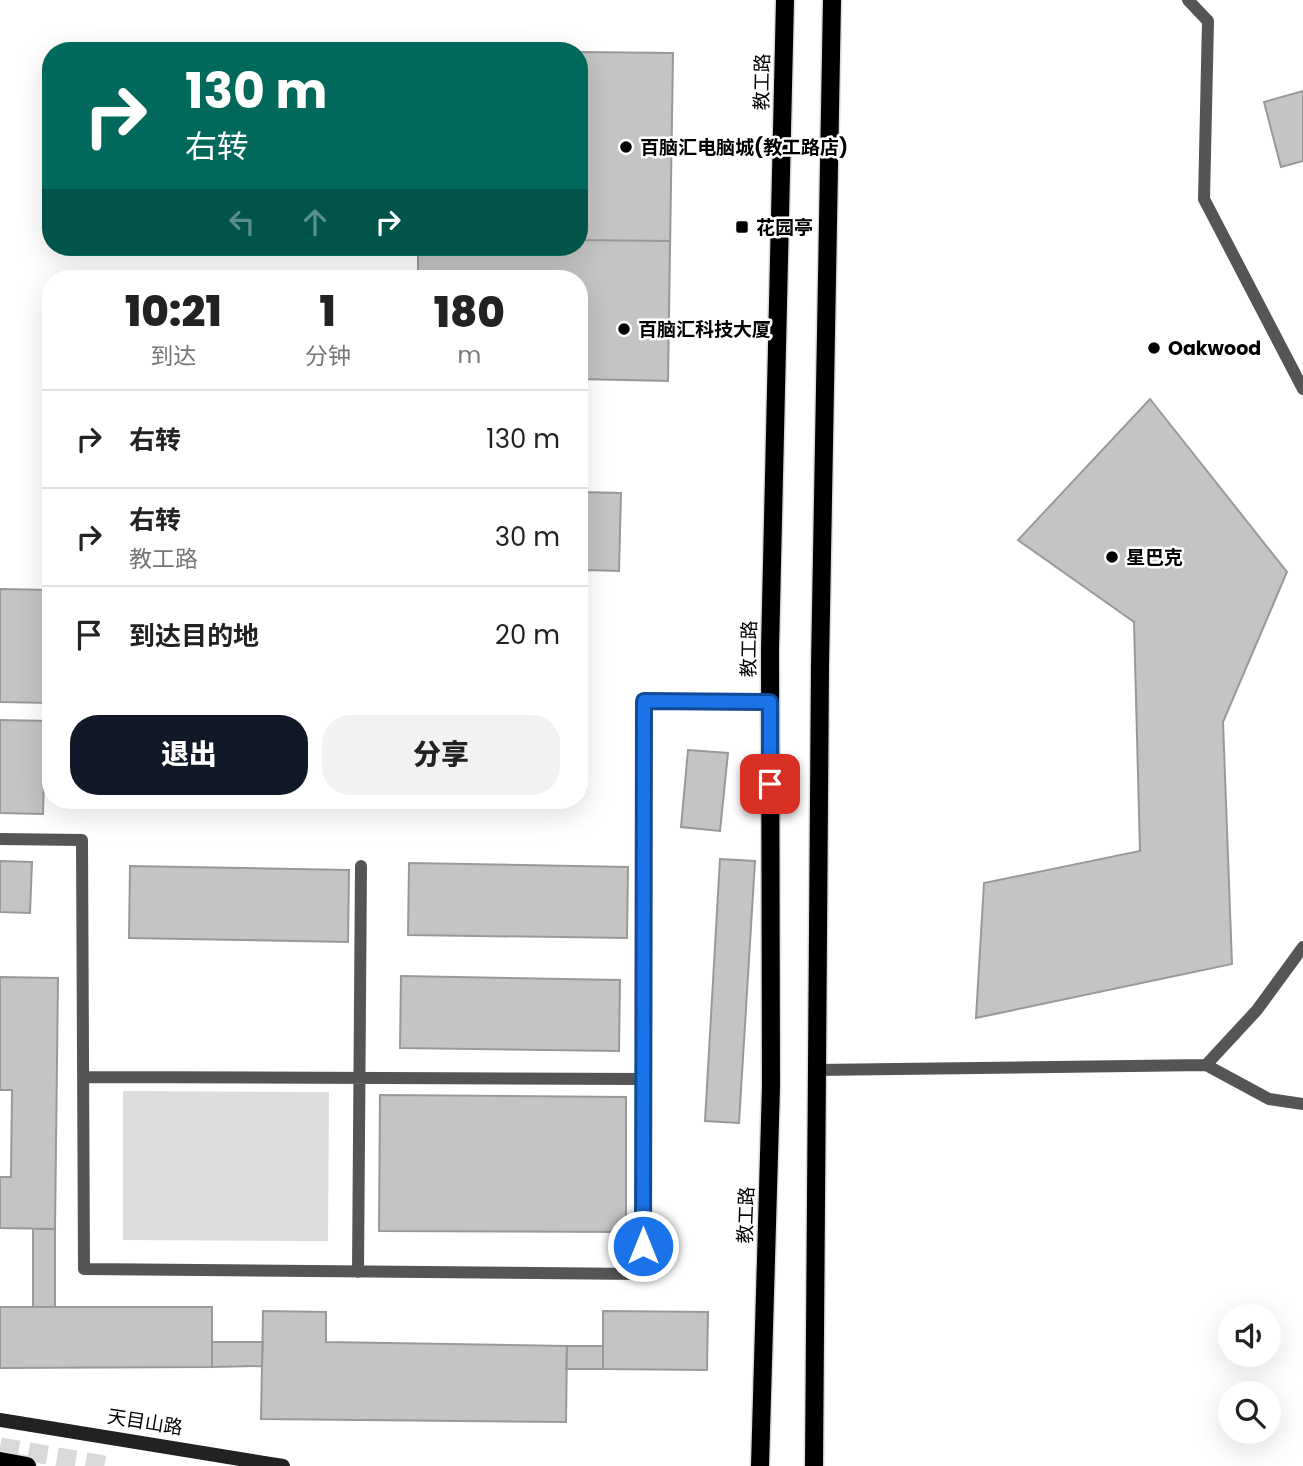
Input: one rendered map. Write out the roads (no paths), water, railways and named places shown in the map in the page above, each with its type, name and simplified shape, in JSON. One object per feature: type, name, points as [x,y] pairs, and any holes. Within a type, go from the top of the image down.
[{"type":"main road","name":"教工路","points":[[760,1466],[771,1086],[770,702],[785,0]]},
{"type":"main road","points":[[814,1466],[815,1070],[832,0]]},
{"type":"main road","name":"天目山路","points":[[0,1420],[283,1466]]},
{"type":"main road","points":[[0,1461],[27,1466]]},
{"type":"lane","points":[[1188,0],[1209,21],[1204,199],[1303,389]]},
{"type":"lane","points":[[0,839],[82,840],[84,1269],[642,1274],[644,701],[770,702]]},
{"type":"lane","points":[[358,1272],[361,866]]},
{"type":"lane","points":[[1206,1065],[1257,1010],[1303,947]]},
{"type":"lane","points":[[815,1070],[1206,1065],[1269,1099],[1303,1104]]},
{"type":"lane","points":[[83,1077],[644,1079]]},
{"type":"tunnel","points":[[0,1447],[110,1466]]},
{"type":"place","name":"百脑汇电脑城(教工路店)","points":[[626,147]]},
{"type":"place","name":"花园亭","points":[[742,227]]},
{"type":"place","name":"百脑汇科技大厦","points":[[624,329]]},
{"type":"place","name":"Oakwood","points":[[1154,348]]},
{"type":"place","name":"星巴克","points":[[1112,557]]}]
